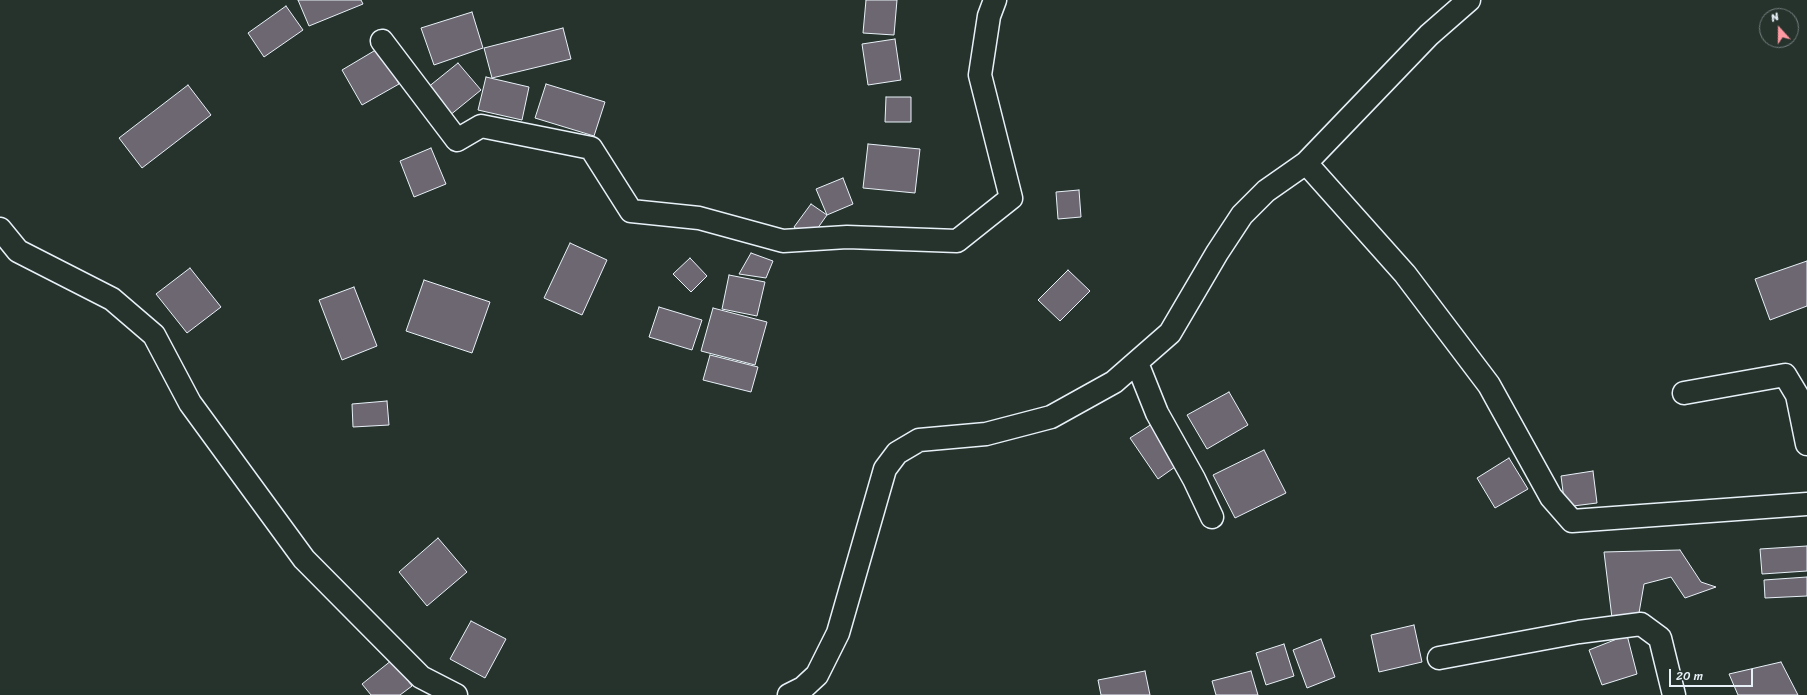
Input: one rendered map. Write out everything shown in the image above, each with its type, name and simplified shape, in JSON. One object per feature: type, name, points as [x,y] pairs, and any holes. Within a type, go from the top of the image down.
[{"type":"street","points":[[382,41],[457,140],[482,126],[591,148],[631,211],[699,218],[783,241],[847,237],[958,241],[1011,198],[980,75],[989,16],[995,0]]},
{"type":"street","points":[[789,695],[802,688],[817,675],[838,634],[885,469],[897,453],[919,440],[986,434],[1051,417],[1114,382],[1170,333],[1217,253],[1242,215],[1266,191],[1306,163],[1429,36],[1470,0]]},
{"type":"street","points":[[1306,163],[1405,274],[1489,385],[1551,497],[1572,520],[1807,504]]},
{"type":"street","points":[[0,229],[18,252],[112,299],[154,335],[190,403],[304,558],[421,677],[456,695]]},
{"type":"street","points":[[1137,362],[1157,413],[1194,479],[1212,517]]},
{"type":"street","points":[[1684,393],[1785,375],[1797,395],[1807,444]]},
{"type":"street","points":[[1439,658],[1579,632],[1641,624],[1660,638],[1674,695]]},
{"type":"building","points":[[298,0],[361,0],[363,4],[309,26]]},
{"type":"building","points":[[866,0],[897,0],[894,35],[863,33]]},
{"type":"building","points":[[286,6],[303,30],[264,57],[248,33]]},
{"type":"building","points":[[472,12],[483,48],[434,65],[421,28]]},
{"type":"building","points":[[563,28],[571,59],[492,78],[484,48]]},
{"type":"building","points":[[895,39],[901,80],[868,85],[862,44]]},
{"type":"building","points":[[379,48],[399,84],[362,105],[342,70]]},
{"type":"building","points":[[458,63],[481,90],[449,116],[427,88]]},
{"type":"building","points":[[486,77],[529,87],[522,120],[478,110]]},
{"type":"building","points":[[546,84],[605,102],[594,136],[535,118]]},
{"type":"building","points":[[188,85],[211,115],[142,168],[119,138]]},
{"type":"building","points":[[886,97],[911,97],[911,122],[885,122]]},
{"type":"building","points":[[868,144],[920,149],[915,193],[863,188]]},
{"type":"building","points":[[431,148],[446,184],[414,197],[400,161]]},
{"type":"building","points":[[843,178],[853,204],[827,215],[816,189]]},
{"type":"building","points":[[1079,190],[1081,217],[1058,219],[1056,192]]},
{"type":"building","points":[[811,204],[827,215],[810,239],[794,227]]},
{"type":"building","points":[[570,243],[607,260],[582,315],[544,298]]},
{"type":"building","points":[[751,253],[773,261],[766,278],[739,274]]},
{"type":"building","points":[[690,258],[707,276],[691,292],[673,274]]},
{"type":"building","points":[[1807,261],[1807,306],[1770,320],[1755,279]]},
{"type":"building","points":[[190,268],[221,307],[187,333],[156,294]]},
{"type":"building","points":[[1068,270],[1090,291],[1060,321],[1038,300]]},
{"type":"building","points":[[729,275],[765,282],[757,316],[722,309]]},
{"type":"building","points":[[424,280],[490,302],[472,353],[406,331]]},
{"type":"building","points":[[354,287],[377,346],[342,360],[319,300]]},
{"type":"building","points":[[659,307],[702,320],[692,350],[649,337]]},
{"type":"building","points":[[713,308],[767,322],[755,365],[701,351]]},
{"type":"building","points":[[710,355],[758,367],[751,392],[703,380]]},
{"type":"building","points":[[1229,392],[1248,425],[1207,449],[1187,415]]},
{"type":"building","points":[[387,401],[389,425],[353,427],[352,404]]},
{"type":"building","points":[[1155,422],[1182,462],[1158,479],[1130,438]]},
{"type":"building","points":[[1264,450],[1286,493],[1235,518],[1213,475]]},
{"type":"building","points":[[1509,458],[1528,489],[1495,508],[1477,478]]},
{"type":"building","points":[[1593,471],[1597,503],[1565,507],[1561,476]]},
{"type":"building","points":[[438,538],[467,572],[427,606],[399,572]]},
{"type":"building","points":[[1807,546],[1807,571],[1762,574],[1760,549]]},
{"type":"building","points":[[1680,550],[1701,582],[1716,587],[1685,598],[1671,577],[1644,584],[1639,613],[1612,618],[1604,552]]},
{"type":"building","points":[[1807,577],[1807,596],[1765,598],[1764,580]]},
{"type":"building","points":[[471,621],[506,639],[485,678],[450,659]]},
{"type":"building","points":[[1414,625],[1422,662],[1379,672],[1371,635]]},
{"type":"building","points":[[1627,635],[1637,674],[1602,685],[1589,650]]},
{"type":"building","points":[[1321,639],[1335,677],[1307,688],[1293,650]]},
{"type":"building","points":[[1284,644],[1294,676],[1266,685],[1256,653]]},
{"type":"building","points":[[392,660],[412,686],[400,695],[371,695],[362,684]]},
{"type":"building","points":[[1781,662],[1798,695],[1738,695],[1729,674]]},
{"type":"building","points":[[1145,671],[1150,695],[1101,695],[1098,680]]},
{"type":"building","points":[[1251,671],[1258,695],[1216,695],[1212,681]]}]
